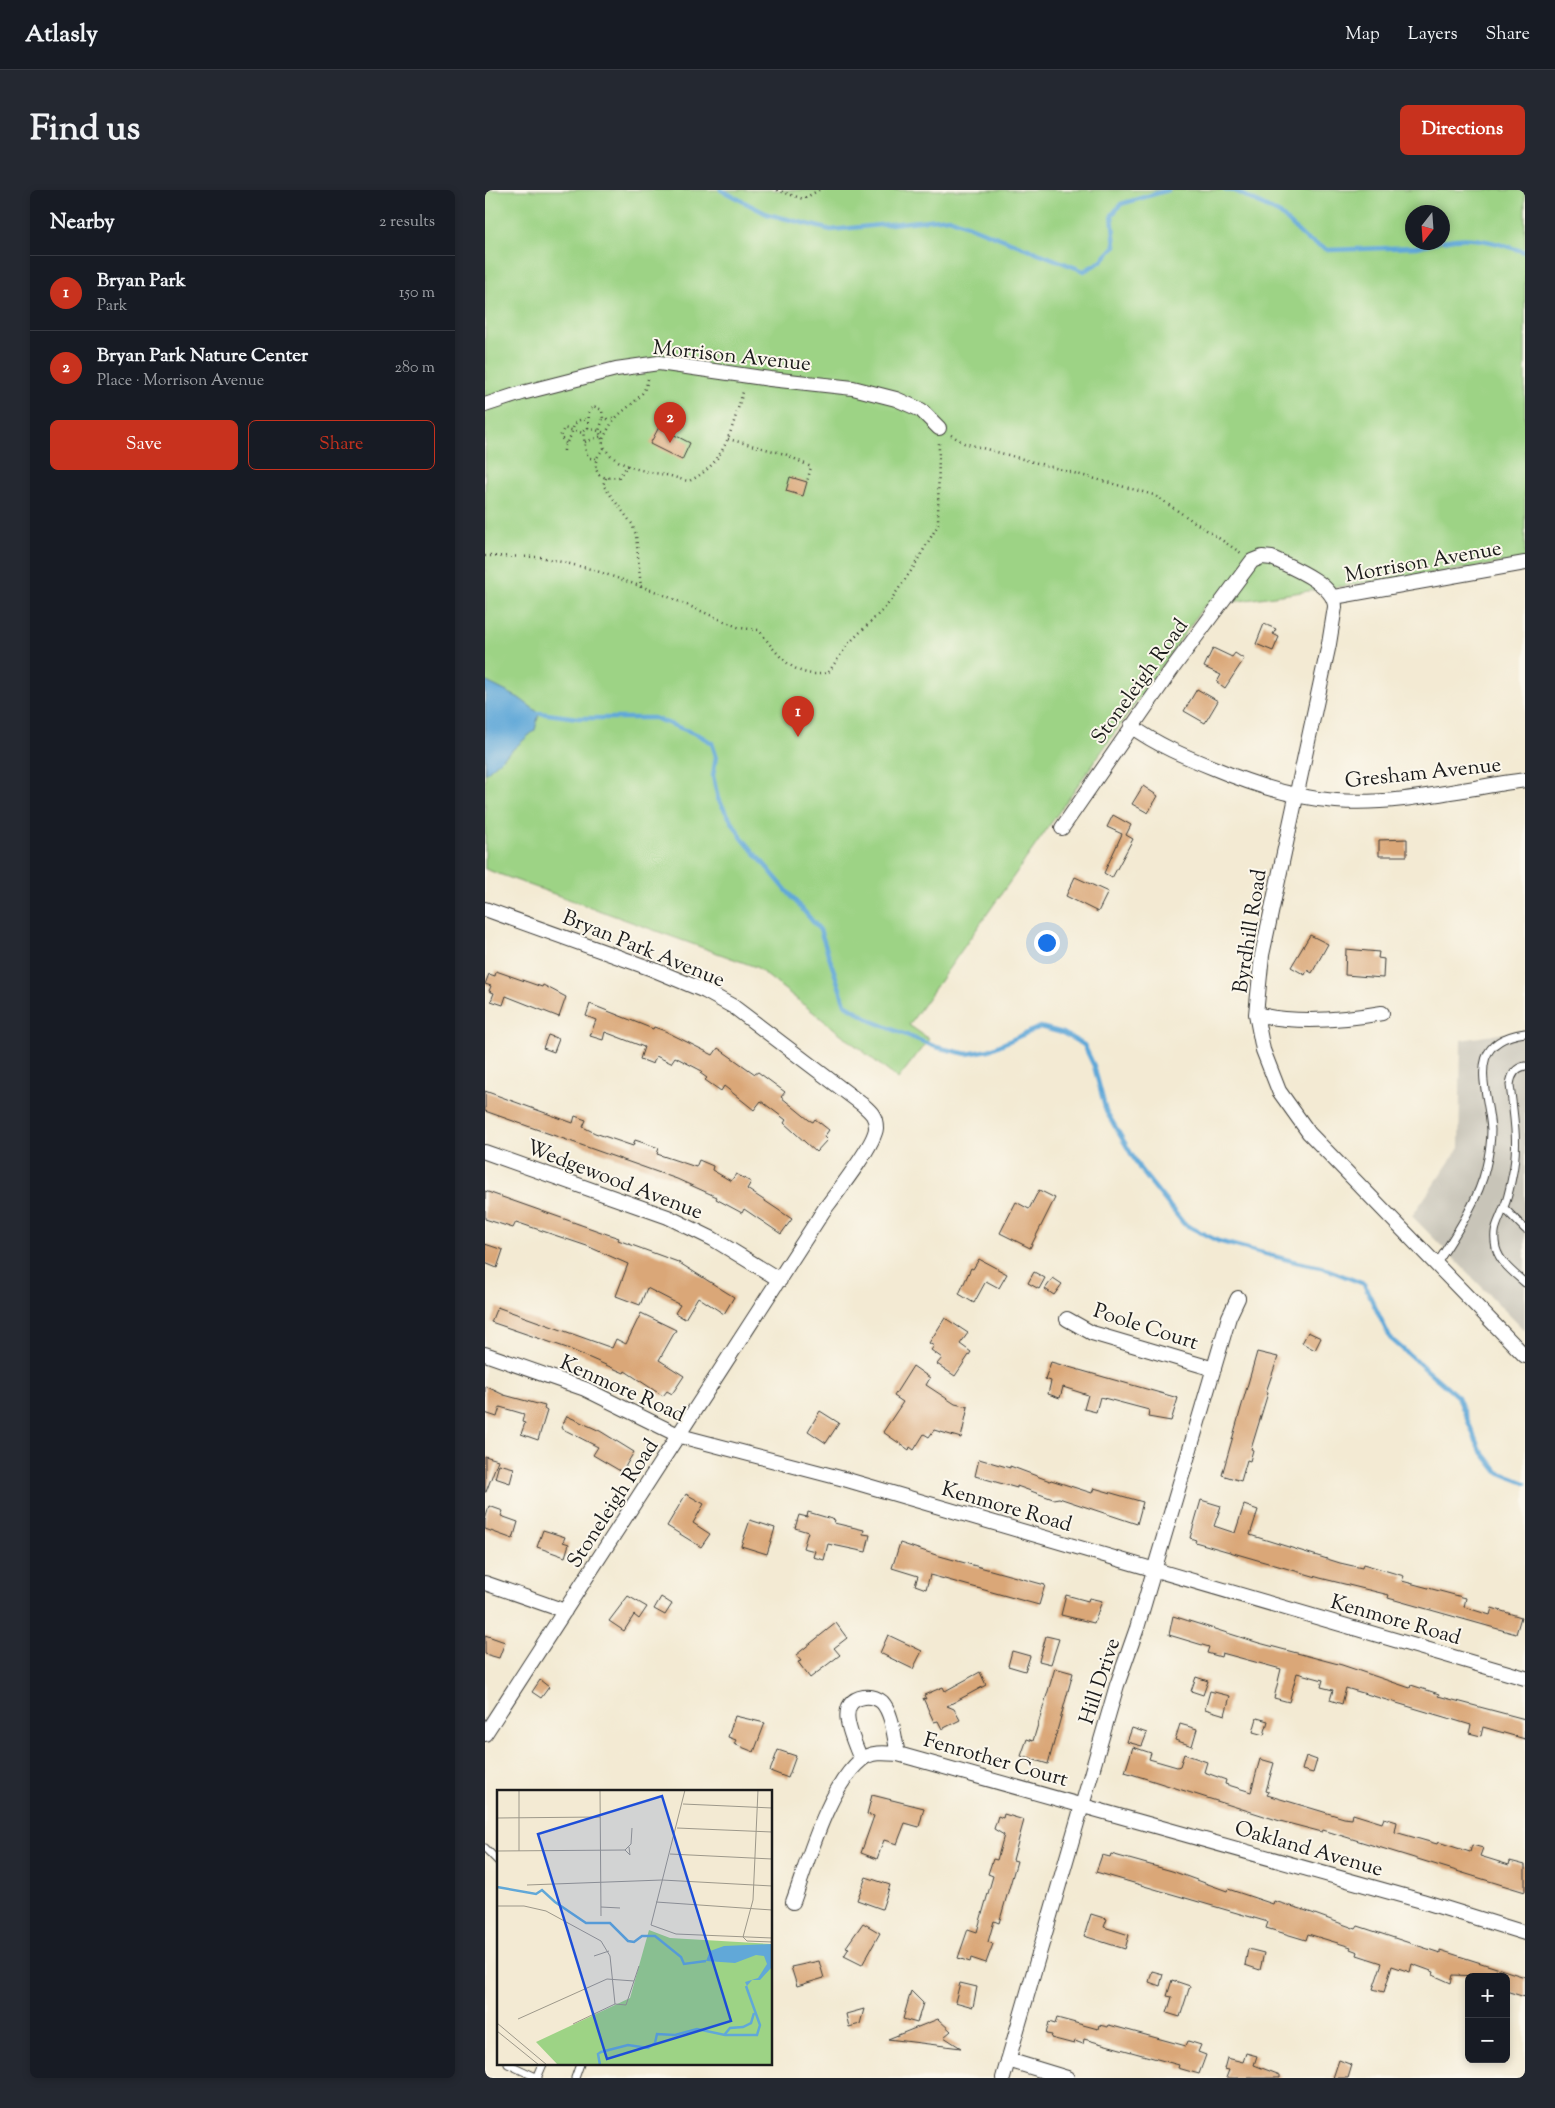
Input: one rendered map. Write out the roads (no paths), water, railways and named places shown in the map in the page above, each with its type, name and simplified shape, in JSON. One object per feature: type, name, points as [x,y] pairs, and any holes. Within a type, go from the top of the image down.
[{"type":"street","name":"Morrison Avenue","points":[[485,405],[615,368],[659,363],[853,388],[896,399],[921,410],[939,428]]},
{"type":"street","name":"Morrison Avenue","points":[[1252,561],[1262,557],[1272,558],[1329,590],[1334,598],[1525,563]]},
{"type":"street","name":"Stoneleigh Road","points":[[1062,828],[1131,726],[1252,561]]},
{"type":"street","name":"Byrdhill Road","points":[[1334,598],[1335,607],[1329,644],[1261,955],[1257,1014],[1267,1062],[1279,1091],[1293,1113],[1338,1165],[1525,1356]]},
{"type":"street","name":"Gresham Avenue","points":[[1131,726],[1177,753],[1241,779],[1295,796],[1338,801],[1403,798],[1525,780]]},
{"type":"street","name":"Bryan Park Avenue","points":[[485,909],[652,969],[712,995],[734,1007],[874,1114]]},
{"type":"street","points":[[1257,1014],[1271,1017],[1322,1019],[1382,1013]]},
{"type":"street","name":"Stoneleigh Road","points":[[485,1734],[863,1154],[875,1134],[874,1114]]},
{"type":"street","name":"Wedgewood Avenue","points":[[485,1152],[688,1225],[780,1280]]},
{"type":"street","name":"Hill Drive","points":[[1003,2078],[1082,1805],[1229,1318],[1238,1298]]},
{"type":"street","name":"Poole Court","points":[[1067,1319],[1092,1332],[1214,1369]]},
{"type":"street","name":"Kenmore Road","points":[[485,1354],[585,1389],[680,1436],[797,1466],[1525,1678]]},
{"type":"street","points":[[485,1583],[565,1611]]},
{"type":"street","name":"Fenrother Court","points":[[898,1754],[888,1711],[881,1701],[867,1696],[852,1703],[847,1711],[848,1725],[861,1760],[874,1754],[898,1754],[1082,1805]]},
{"type":"street","points":[[793,1902],[835,1792],[861,1760]]},
{"type":"street","name":"Oakland Avenue","points":[[1082,1805],[1422,1901],[1525,1933]]},
{"type":"street","points":[[1008,2060],[1067,2078]]},
{"type":"lane","points":[[1436,1266],[1461,1228],[1486,1170],[1491,1128],[1482,1083],[1483,1067],[1488,1054],[1499,1041],[1525,1033]]},
{"type":"lane","points":[[1525,1066],[1515,1072],[1510,1085],[1517,1136],[1512,1176],[1504,1208],[1497,1221],[1494,1234],[1497,1250],[1504,1264],[1525,1283]]},
{"type":"lane","points":[[1504,1208],[1525,1229]]},
{"type":"lane","points":[[485,1848],[497,1860]]},
{"type":"lane","points":[[510,2066],[538,2078],[542,2066]]},
{"type":"lane","points":[[575,2078],[579,2066]]},
{"type":"water","points":[[485,681],[519,698],[539,713],[535,730],[485,774]]},
{"type":"waterway","points":[[721,190],[767,214],[831,230],[949,218],[1084,271],[1100,262],[1115,246],[1112,215],[1121,204],[1168,190]]},
{"type":"waterway","points":[[1225,190],[1235,191],[1280,214],[1306,239],[1328,250],[1405,247]]},
{"type":"waterway","points":[[1450,240],[1474,239],[1525,252]]},
{"type":"waterway","points":[[539,713],[578,718],[654,718],[699,735],[712,743],[716,756],[713,776],[718,799],[742,838],[820,930],[845,1004],[872,1021],[936,1047],[967,1054],[989,1050],[1040,1027],[1063,1033],[1084,1045],[1094,1066],[1106,1111],[1140,1169],[1184,1224],[1218,1241],[1321,1267],[1364,1284],[1390,1338],[1458,1397],[1479,1448],[1498,1472],[1525,1483]]},
{"type":"place","name":"Bryan Park Nature Center","points":[[670,443]]},
{"type":"place","name":"Bryan Park","points":[[798,737]]}]
